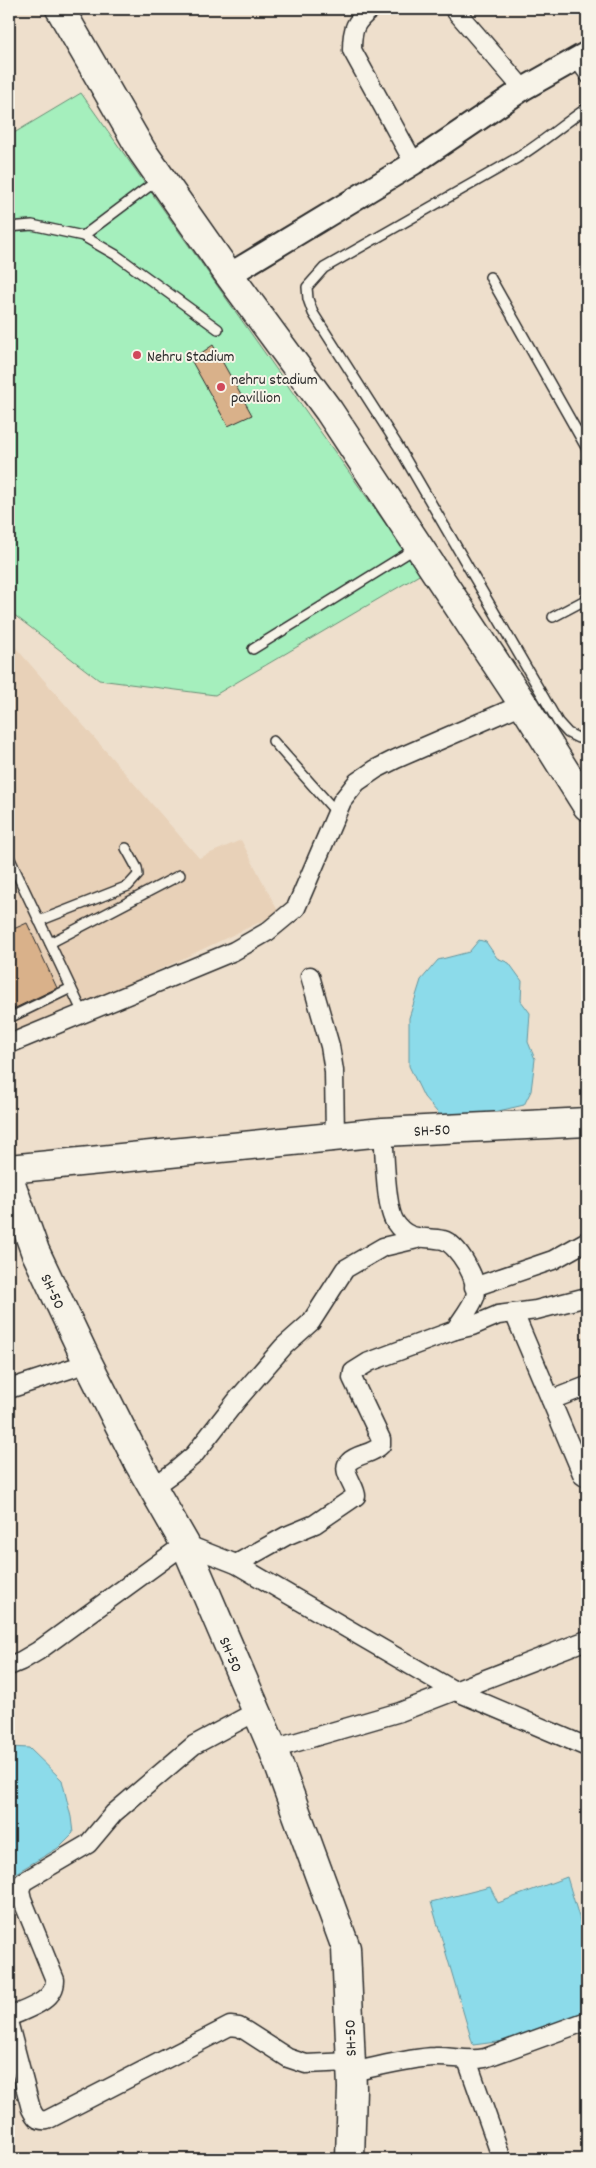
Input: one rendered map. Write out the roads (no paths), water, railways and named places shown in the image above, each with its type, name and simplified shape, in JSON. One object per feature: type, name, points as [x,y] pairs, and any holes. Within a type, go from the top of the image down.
[{"type":"main road","points":[[60,9],[142,151],[329,411],[523,704],[587,806]]},
{"type":"main road","name":"SH-50","points":[[9,1169],[383,1132],[587,1122]]},
{"type":"main road","name":"SH-50","points":[[9,1178],[35,1251],[88,1363],[138,1462],[185,1544],[273,1749],[346,1948],[350,2067],[350,2159]]},
{"type":"street","points":[[371,9],[355,24],[352,50],[414,163]]},
{"type":"street","points":[[454,9],[523,89]]},
{"type":"street","points":[[230,275],[414,163],[523,89],[580,57]]},
{"type":"street","points":[[9,1044],[234,951],[267,932],[296,908],[342,801],[357,782],[376,769],[523,704]]},
{"type":"street","points":[[310,976],[330,1046],[334,1071],[335,1137]]},
{"type":"street","points":[[383,1132],[390,1210],[395,1222],[417,1239]]},
{"type":"street","points":[[153,1487],[194,1455],[237,1400],[284,1346],[311,1322],[345,1269],[383,1247],[417,1239],[444,1240],[456,1249],[464,1260],[474,1286],[475,1296],[455,1330]]},
{"type":"street","points":[[474,1286],[553,1260],[587,1241]]},
{"type":"street","points":[[236,1564],[286,1536],[315,1524],[356,1496],[356,1491],[346,1466],[350,1461],[376,1451],[381,1445],[381,1439],[352,1378],[354,1372],[369,1362],[498,1315],[536,1310],[587,1297]]},
{"type":"street","points":[[514,1313],[583,1476]]},
{"type":"street","points":[[9,1389],[88,1363]]},
{"type":"street","points":[[551,1400],[587,1386]]},
{"type":"street","points":[[9,1665],[21,1661],[38,1651],[185,1544],[236,1564],[453,1690],[587,1747]]},
{"type":"street","points":[[273,1749],[400,1712],[587,1640]]},
{"type":"street","points":[[9,2017],[46,1999],[53,1992],[55,1986],[55,1980],[22,1899],[20,1890],[23,1882],[88,1844],[114,1812],[194,1745],[256,1711]]},
{"type":"street","points":[[9,2025],[31,2109],[35,2117],[41,2121],[47,2120],[107,2090],[230,2026],[239,2027],[288,2058],[306,2064],[350,2067],[427,2057],[448,2056],[467,2060],[484,2058],[587,2021]]},
{"type":"street","points":[[467,2060],[502,2159]]},
{"type":"lane","points":[[580,57],[587,79]]},
{"type":"lane","points":[[587,108],[537,146],[324,268],[307,286],[308,299],[313,313],[398,446],[558,722],[568,733],[578,738],[587,735]]},
{"type":"lane","points":[[83,236],[162,177]]},
{"type":"lane","points":[[9,227],[32,225],[83,236],[116,255],[218,329]]},
{"type":"lane","points":[[490,277],[587,449]]},
{"type":"lane","points":[[252,650],[419,546]]},
{"type":"lane","points":[[553,617],[587,599]]},
{"type":"lane","points":[[273,741],[337,813]]},
{"type":"lane","points":[[39,921],[128,886],[134,881],[138,875],[137,868],[126,848]]},
{"type":"lane","points":[[9,857],[83,1013]]},
{"type":"lane","points":[[50,943],[180,875]]},
{"type":"lane","points":[[9,1018],[71,988]]},
{"type":"water","points":[[479,940],[486,942],[497,958],[509,963],[522,981],[521,1001],[530,1013],[528,1042],[535,1059],[531,1091],[524,1105],[490,1113],[444,1120],[424,1097],[409,1066],[409,1018],[421,980],[438,960],[469,952]]},
{"type":"water","points":[[9,1747],[29,1748],[62,1780],[73,1833],[58,1848],[9,1877]]},
{"type":"water","points":[[567,1877],[587,1944],[587,2018],[512,2040],[473,2045],[431,1902],[490,1887],[498,1903]]},
{"type":"place","name":"Nehru Stadium","points":[[137,355]]},
{"type":"place","name":"nehru stadium pavillion","points":[[221,387]]}]
